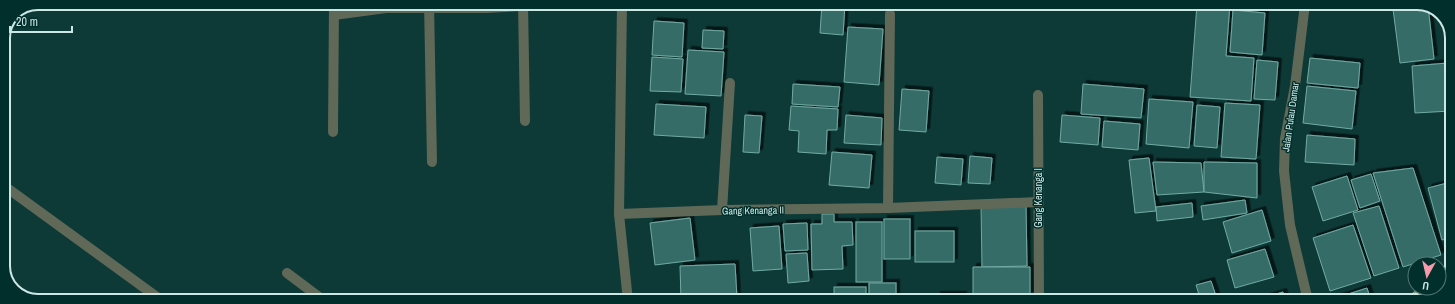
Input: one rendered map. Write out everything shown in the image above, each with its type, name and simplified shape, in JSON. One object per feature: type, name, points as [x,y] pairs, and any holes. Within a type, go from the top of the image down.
[{"type":"street","points":[[333,132],[334,10]]},
{"type":"street","points":[[334,15],[371,10]]},
{"type":"street","points":[[429,10],[432,162]]},
{"type":"street","points":[[523,10],[526,121]]},
{"type":"street","points":[[622,10],[619,214],[627,294]]},
{"type":"street","name":"Jalan Pulau Damar","points":[[1304,10],[1295,86],[1285,139],[1284,171],[1290,225],[1306,294]]},
{"type":"street","points":[[888,208],[890,14]]},
{"type":"street","points":[[722,210],[730,83]]},
{"type":"street","name":"Gang Kenanga I","points":[[1038,95],[1039,294]]},
{"type":"street","points":[[10,191],[152,294]]},
{"type":"street","name":"Gang Kenanga II","points":[[619,214],[722,210],[888,208],[1038,202]]},
{"type":"street","points":[[287,273],[316,294]]},
{"type":"building","points":[[822,10],[845,10],[843,35],[820,33]]},
{"type":"building","points":[[1197,10],[1230,10],[1226,56],[1254,58],[1251,101],[1190,97]]},
{"type":"building","points":[[1233,10],[1265,13],[1262,55],[1230,52]]},
{"type":"building","points":[[1393,10],[1417,10],[1429,13],[1434,59],[1400,63]]},
{"type":"building","points":[[654,21],[684,23],[682,57],[652,55]]},
{"type":"building","points":[[848,27],[883,29],[879,85],[844,82]]},
{"type":"building","points":[[703,30],[724,31],[723,49],[702,48]]},
{"type":"building","points":[[688,50],[724,52],[721,96],[685,94]]},
{"type":"building","points":[[652,57],[683,59],[681,92],[650,91]]},
{"type":"building","points":[[1310,58],[1360,63],[1358,88],[1307,83]]},
{"type":"building","points":[[1257,60],[1278,62],[1275,100],[1254,99]]},
{"type":"building","points":[[1445,63],[1445,111],[1415,113],[1412,66]]},
{"type":"building","points":[[793,84],[840,87],[838,107],[792,104]]},
{"type":"building","points":[[1083,84],[1144,89],[1141,118],[1081,114]]},
{"type":"building","points":[[1307,86],[1356,91],[1352,129],[1303,123]]},
{"type":"building","points":[[902,89],[929,91],[926,132],[899,130]]},
{"type":"building","points":[[1149,99],[1193,102],[1189,148],[1146,144]]},
{"type":"building","points":[[1225,103],[1260,105],[1256,159],[1221,157]]},
{"type":"building","points":[[656,104],[706,107],[704,138],[654,135]]},
{"type":"building","points":[[1197,105],[1220,107],[1217,148],[1194,146]]},
{"type":"building","points":[[791,106],[838,109],[837,130],[827,130],[826,154],[798,152],[799,131],[789,130]]},
{"type":"building","points":[[745,115],[762,116],[759,153],[743,152]]},
{"type":"building","points":[[846,115],[882,118],[881,145],[844,143]]},
{"type":"building","points":[[1062,115],[1100,118],[1098,145],[1060,142]]},
{"type":"building","points":[[1104,121],[1140,124],[1138,150],[1102,147]]},
{"type":"building","points":[[1307,135],[1355,139],[1354,165],[1305,162]]},
{"type":"building","points":[[832,152],[872,155],[869,188],[829,185]]},
{"type":"building","points":[[970,156],[992,158],[990,184],[968,183]]},
{"type":"building","points":[[937,157],[963,159],[961,185],[935,183]]},
{"type":"building","points":[[1149,158],[1156,211],[1135,213],[1129,160]]},
{"type":"building","points":[[1153,162],[1201,163],[1204,192],[1157,195]]},
{"type":"building","points":[[1204,162],[1257,163],[1257,198],[1204,192]]},
{"type":"building","points":[[1413,168],[1441,255],[1407,256],[1407,266],[1403,267],[1373,173]]},
{"type":"building","points":[[1371,174],[1380,201],[1360,208],[1351,180]]},
{"type":"building","points":[[1347,176],[1358,210],[1323,221],[1312,187]]},
{"type":"building","points":[[1445,184],[1445,239],[1442,240],[1428,188]]},
{"type":"building","points":[[1245,200],[1247,213],[1203,220],[1201,206]]},
{"type":"building","points":[[1192,203],[1193,217],[1157,221],[1156,207]]},
{"type":"building","points":[[981,205],[1026,205],[1027,266],[982,267]]},
{"type":"building","points":[[1379,206],[1399,268],[1374,276],[1353,213]]},
{"type":"building","points":[[1262,210],[1271,241],[1232,253],[1223,222]]},
{"type":"building","points":[[822,214],[834,214],[834,222],[852,222],[853,245],[842,246],[843,269],[812,270],[811,224],[822,224]]},
{"type":"building","points":[[690,218],[695,260],[655,265],[650,223]]},
{"type":"building","points":[[884,219],[910,219],[910,259],[884,259]]},
{"type":"building","points":[[856,222],[882,222],[882,282],[856,282]]},
{"type":"building","points":[[807,223],[808,250],[785,251],[783,224]]},
{"type":"building","points":[[1353,225],[1371,278],[1330,291],[1313,238]]},
{"type":"building","points":[[779,226],[782,269],[753,271],[750,228]]},
{"type":"building","points":[[915,231],[954,231],[954,262],[915,262]]},
{"type":"building","points":[[1265,249],[1274,277],[1235,288],[1227,260]]},
{"type":"building","points":[[807,253],[809,281],[788,283],[786,254]]},
{"type":"building","points":[[735,264],[737,294],[681,294],[680,266]]},
{"type":"building","points":[[973,267],[1030,267],[1030,294],[973,294]]},
{"type":"building","points":[[1211,281],[1215,294],[1199,294],[1196,285]]},
{"type":"building","points":[[869,283],[896,283],[896,294],[869,294]]},
{"type":"building","points":[[834,287],[866,287],[866,294],[834,294]]},
{"type":"building","points":[[1367,288],[1369,294],[1348,294]]}]
